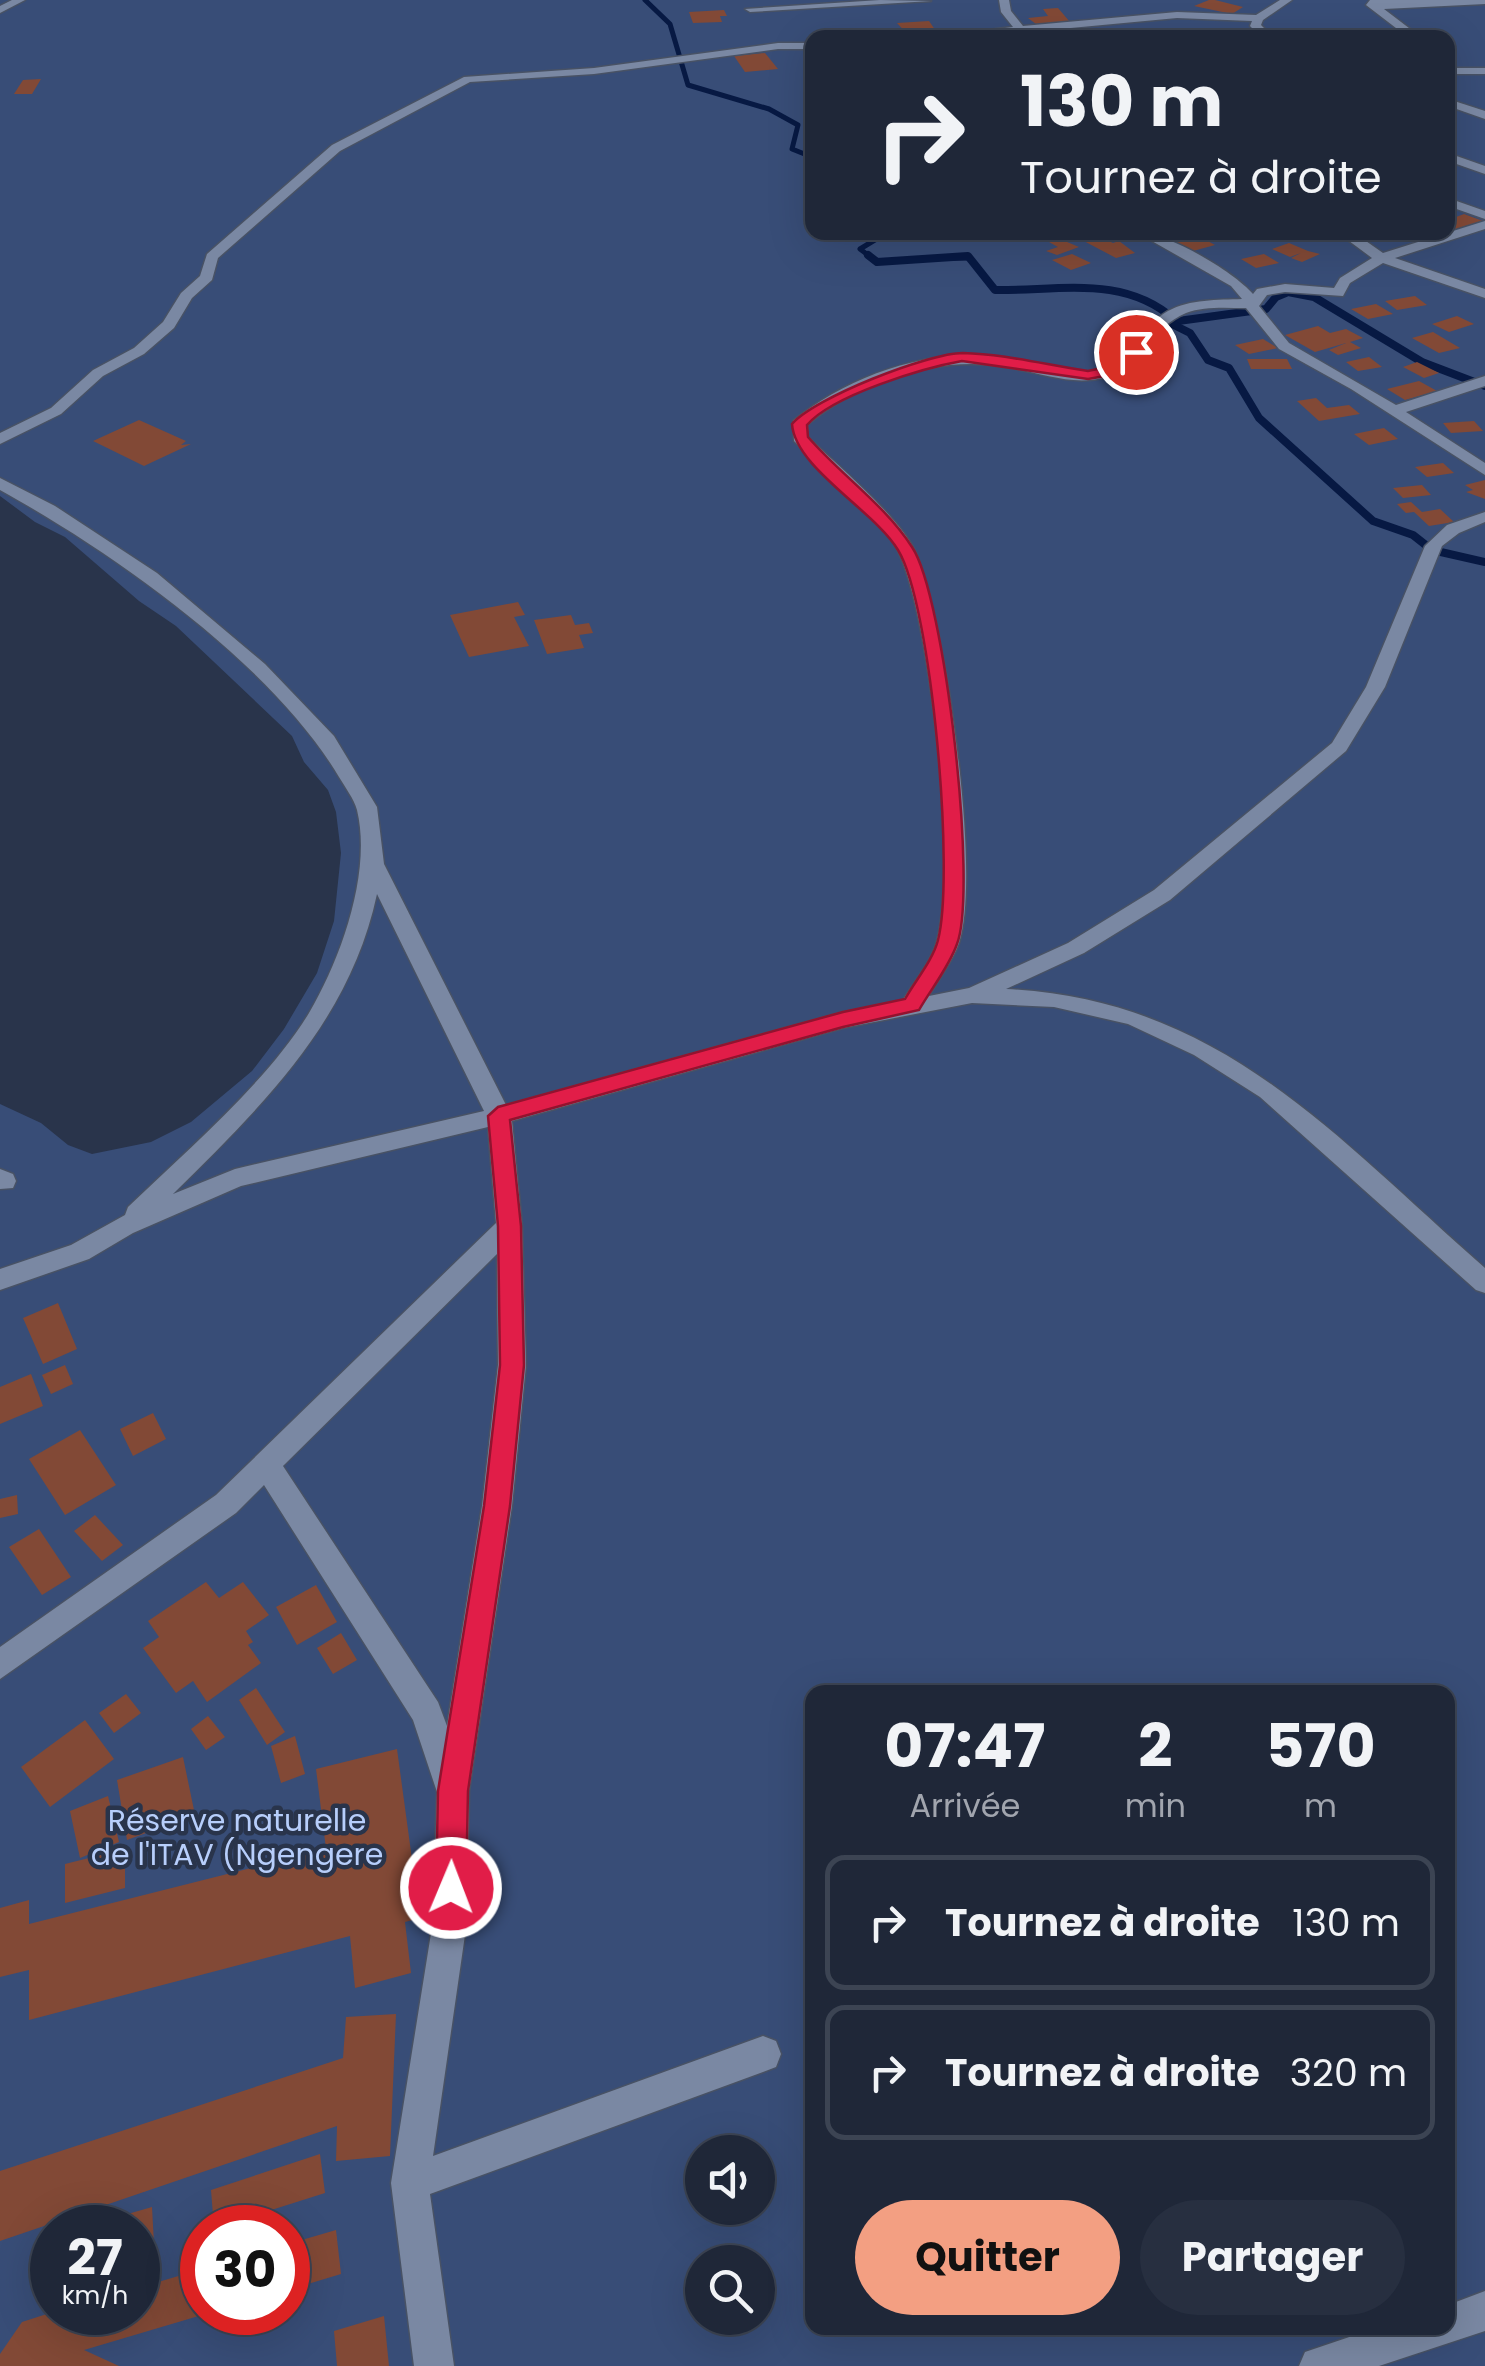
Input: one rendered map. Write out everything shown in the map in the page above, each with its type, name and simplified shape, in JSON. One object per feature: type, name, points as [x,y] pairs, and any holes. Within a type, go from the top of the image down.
[{"type":"street","points":[[0,10],[20,0]]},
{"type":"street","points":[[1004,0],[1006,12],[1021,30]]},
{"type":"street","points":[[1049,30],[1177,15],[1258,18],[1287,0]]},
{"type":"street","points":[[747,4],[926,1],[941,30]]},
{"type":"street","points":[[1370,3],[1485,1]]},
{"type":"street","points":[[1370,3],[1406,30]]},
{"type":"street","points":[[747,4],[760,20]]},
{"type":"street","points":[[1258,18],[1255,26],[1260,30]]},
{"type":"street","points":[[1118,19],[1134,30]]},
{"type":"street","points":[[769,30],[778,46]]},
{"type":"street","points":[[0,439],[56,411],[98,373],[139,351],[169,325],[186,296],[207,278],[212,257],[336,148],[468,79],[805,46]]},
{"type":"street","points":[[1455,66],[1462,71]]},
{"type":"street","points":[[1455,71],[1485,71]]},
{"type":"street","points":[[1455,104],[1485,115]]},
{"type":"street","points":[[1455,159],[1485,170]]},
{"type":"street","points":[[1455,204],[1485,215]]},
{"type":"street","points":[[1455,234],[1485,225]]},
{"type":"street","points":[[1157,240],[1236,283],[1284,346],[1485,470]]},
{"type":"street","points":[[1354,240],[1380,258],[1485,294]]},
{"type":"street","points":[[1255,308],[1262,292],[1284,288],[1338,293],[1347,276],[1380,258],[1437,240]]},
{"type":"street","points":[[912,1005],[948,943],[956,881],[942,703],[923,606],[907,551],[878,515],[829,471],[800,438],[800,424],[810,413],[843,396],[939,361],[962,357],[992,360],[1058,374],[1111,371],[1136,352],[1171,315],[1187,308],[1255,308]]},
{"type":"street","points":[[1394,412],[1477,384]]},
{"type":"street","points":[[0,483],[151,577],[258,668],[327,740],[367,808],[374,864],[498,1116],[510,1226],[512,1365],[497,1506],[453,1791],[450,1921],[410,2183],[434,2366]]},
{"type":"street","points":[[972,995],[1076,948],[1162,894],[1339,747],[1358,723],[1382,678],[1394,635],[1433,549],[1464,523],[1485,516]]},
{"type":"street","points":[[124,1226],[253,1100],[318,1016],[361,918],[374,864]]},
{"type":"street","points":[[0,1280],[80,1252],[124,1226],[236,1178],[498,1116],[843,1020],[972,995],[1054,999],[1118,1014],[1202,1049],[1268,1090],[1485,1284]]},
{"type":"street","points":[[0,1665],[226,1504],[510,1226]]},
{"type":"street","points":[[266,1464],[427,1714],[453,1791]]},
{"type":"street","points":[[410,2183],[763,2054]]},
{"type":"street","points":[[1455,2322],[1485,2311]]},
{"type":"street","points":[[1320,2366],[1415,2335]]},
{"type":"green space","name":"Réserve naturelle de l'ITAV (Ngengere","points":[[0,0],[1485,0],[1485,2366],[0,2366],[0,1104],[41,1123],[68,1145],[92,1154],[151,1142],[191,1122],[252,1071],[284,1029],[317,973],[334,921],[341,853],[336,812],[328,790],[304,762],[292,736],[176,626],[139,601],[65,537],[35,522],[0,496]]},
{"type":"building","points":[[1209,0],[1243,7],[1232,14],[1194,6]]},
{"type":"building","points":[[1058,8],[1070,22],[1036,24],[1028,18],[1048,16],[1043,9]]},
{"type":"building","points":[[724,10],[727,16],[720,16],[722,22],[693,23],[689,12]]},
{"type":"building","points":[[929,21],[935,30],[904,30],[897,23]]},
{"type":"building","points":[[765,53],[778,69],[745,72],[734,56]]},
{"type":"building","points":[[41,79],[32,94],[14,94],[23,80]]},
{"type":"building","points":[[1464,214],[1483,221],[1455,230],[1455,217]]},
{"type":"building","points":[[1062,240],[1079,247],[1057,255],[1046,251],[1058,247],[1049,242]]},
{"type":"building","points":[[1082,240],[1119,241],[1135,253],[1116,258]]},
{"type":"building","points":[[1173,240],[1206,240],[1215,245],[1193,251]]},
{"type":"building","points":[[1289,243],[1320,254],[1302,262],[1291,258],[1301,253],[1290,257],[1272,249]]},
{"type":"building","points":[[1072,254],[1091,263],[1071,270],[1052,260]]},
{"type":"building","points":[[1264,254],[1279,263],[1256,268],[1241,259]]},
{"type":"building","points":[[1415,296],[1427,305],[1397,310],[1385,301]]},
{"type":"building","points":[[1376,304],[1393,314],[1368,319],[1351,309]]},
{"type":"building","points":[[1457,316],[1474,324],[1449,332],[1432,324]]},
{"type":"building","points":[[1318,326],[1330,333],[1346,329],[1363,338],[1350,342],[1361,348],[1338,355],[1329,350],[1346,343],[1315,352],[1285,335]]},
{"type":"building","points":[[1433,332],[1460,348],[1439,353],[1412,338]]},
{"type":"building","points":[[1263,339],[1278,348],[1249,354],[1235,345]]},
{"type":"building","points":[[1369,357],[1382,367],[1358,371],[1346,362]]},
{"type":"building","points":[[1247,359],[1287,359],[1292,369],[1251,369]]},
{"type":"building","points":[[1417,362],[1439,373],[1424,378],[1403,367]]},
{"type":"building","points":[[1419,381],[1437,391],[1405,400],[1387,389]]},
{"type":"building","points":[[1316,398],[1327,408],[1349,405],[1360,414],[1319,421],[1297,401]]},
{"type":"building","points":[[139,420],[186,441],[181,445],[191,444],[144,466],[93,441]]},
{"type":"building","points":[[1474,421],[1483,431],[1451,433],[1443,423]]},
{"type":"building","points":[[1384,428],[1398,439],[1369,445],[1354,434]]},
{"type":"building","points":[[1443,463],[1454,473],[1427,477],[1415,467]]},
{"type":"building","points":[[1485,480],[1485,499],[1466,492],[1473,490],[1465,485]]},
{"type":"building","points":[[1422,485],[1431,495],[1403,498],[1393,488]]},
{"type":"building","points":[[1411,502],[1422,512],[1440,509],[1454,522],[1429,526],[1414,512],[1406,513],[1397,504]]},
{"type":"building","points":[[518,602],[525,615],[514,617],[529,646],[469,657],[450,615]]},
{"type":"building","points":[[571,615],[575,625],[589,623],[593,633],[579,635],[584,648],[547,654],[534,620]]},
{"type":"building","points":[[58,1303],[77,1349],[43,1364],[23,1318]]},
{"type":"building","points":[[65,1365],[73,1384],[51,1394],[42,1375]]},
{"type":"building","points":[[31,1374],[43,1406],[0,1424],[0,1387]]},
{"type":"building","points":[[153,1413],[166,1439],[133,1456],[120,1429]]},
{"type":"building","points":[[80,1430],[116,1485],[65,1515],[29,1459]]},
{"type":"building","points":[[17,1495],[18,1514],[0,1518],[0,1499]]},
{"type":"building","points":[[95,1515],[123,1545],[102,1561],[74,1531]]},
{"type":"building","points":[[39,1529],[71,1577],[42,1595],[9,1547]]},
{"type":"building","points":[[206,1582],[219,1598],[243,1582],[269,1615],[246,1631],[253,1642],[248,1645],[261,1663],[207,1702],[193,1681],[176,1693],[143,1648],[159,1637],[148,1621]]},
{"type":"building","points":[[316,1585],[337,1622],[297,1645],[276,1607]]},
{"type":"building","points":[[341,1633],[357,1660],[333,1674],[317,1648]]},
{"type":"building","points":[[256,1688],[285,1732],[267,1745],[239,1700]]},
{"type":"building","points":[[126,1694],[141,1713],[114,1733],[99,1713]]},
{"type":"building","points":[[208,1716],[225,1737],[206,1750],[191,1729]]},
{"type":"building","points":[[85,1720],[114,1759],[50,1807],[21,1767]]},
{"type":"building","points":[[295,1736],[305,1774],[281,1783],[271,1746]]},
{"type":"building","points":[[397,1749],[420,1918],[405,1922],[411,1973],[355,1988],[350,1936],[29,2020],[29,1970],[0,1977],[0,1908],[29,1900],[29,1924],[326,1849],[316,1769]]},
{"type":"building","points":[[183,1757],[195,1815],[127,1840],[117,1780]]},
{"type":"building","points":[[108,1796],[119,1842],[80,1858],[70,1811]]},
{"type":"building","points":[[125,1849],[125,1888],[65,1903],[65,1864]]},
{"type":"building","points":[[396,2014],[390,2156],[336,2161],[337,2126],[105,2205],[30,2205],[30,2231],[0,2241],[0,2171],[343,2058],[346,2017]]},
{"type":"building","points":[[320,2154],[325,2193],[287,2205],[212,2205],[211,2190]]},
{"type":"building","points":[[336,2230],[341,2274],[310,2283],[310,2238]]},
{"type":"building","points":[[180,2276],[180,2322],[160,2327],[160,2281]]},
{"type":"building","points":[[384,2316],[389,2366],[337,2366],[334,2331]]},
{"type":"building","points":[[30,2319],[30,2335],[135,2335],[84,2350],[119,2366],[0,2366],[0,2354],[22,2322]]},
{"type":"waterway","points":[[645,0],[670,24],[688,85],[769,109],[798,125],[792,149],[805,154]]},
{"type":"waterway","points":[[868,255],[860,249],[875,240]]},
{"type":"waterway","points":[[868,255],[872,258]]},
{"type":"waterway","points":[[868,255],[877,262],[970,258]]},
{"type":"waterway","points":[[939,258],[970,258]]},
{"type":"waterway","points":[[970,258],[995,290],[1112,291],[1134,296],[1175,320]]},
{"type":"waterway","points":[[1171,322],[1266,309],[1276,297],[1288,292],[1314,297],[1422,362],[1485,386]]},
{"type":"waterway","points":[[1170,323],[1190,333],[1208,360],[1229,368],[1259,418],[1373,521],[1413,535],[1432,550],[1485,562]]},
{"type":"route","points":[[451,1888],[453,1791],[497,1506],[512,1365],[510,1226],[498,1116],[843,1020],[912,1005],[948,943],[956,881],[942,703],[923,606],[907,551],[878,515],[829,471],[800,438],[800,424],[810,413],[843,396],[939,361],[962,357],[1058,374],[1088,375],[1111,371],[1136,352]]}]
